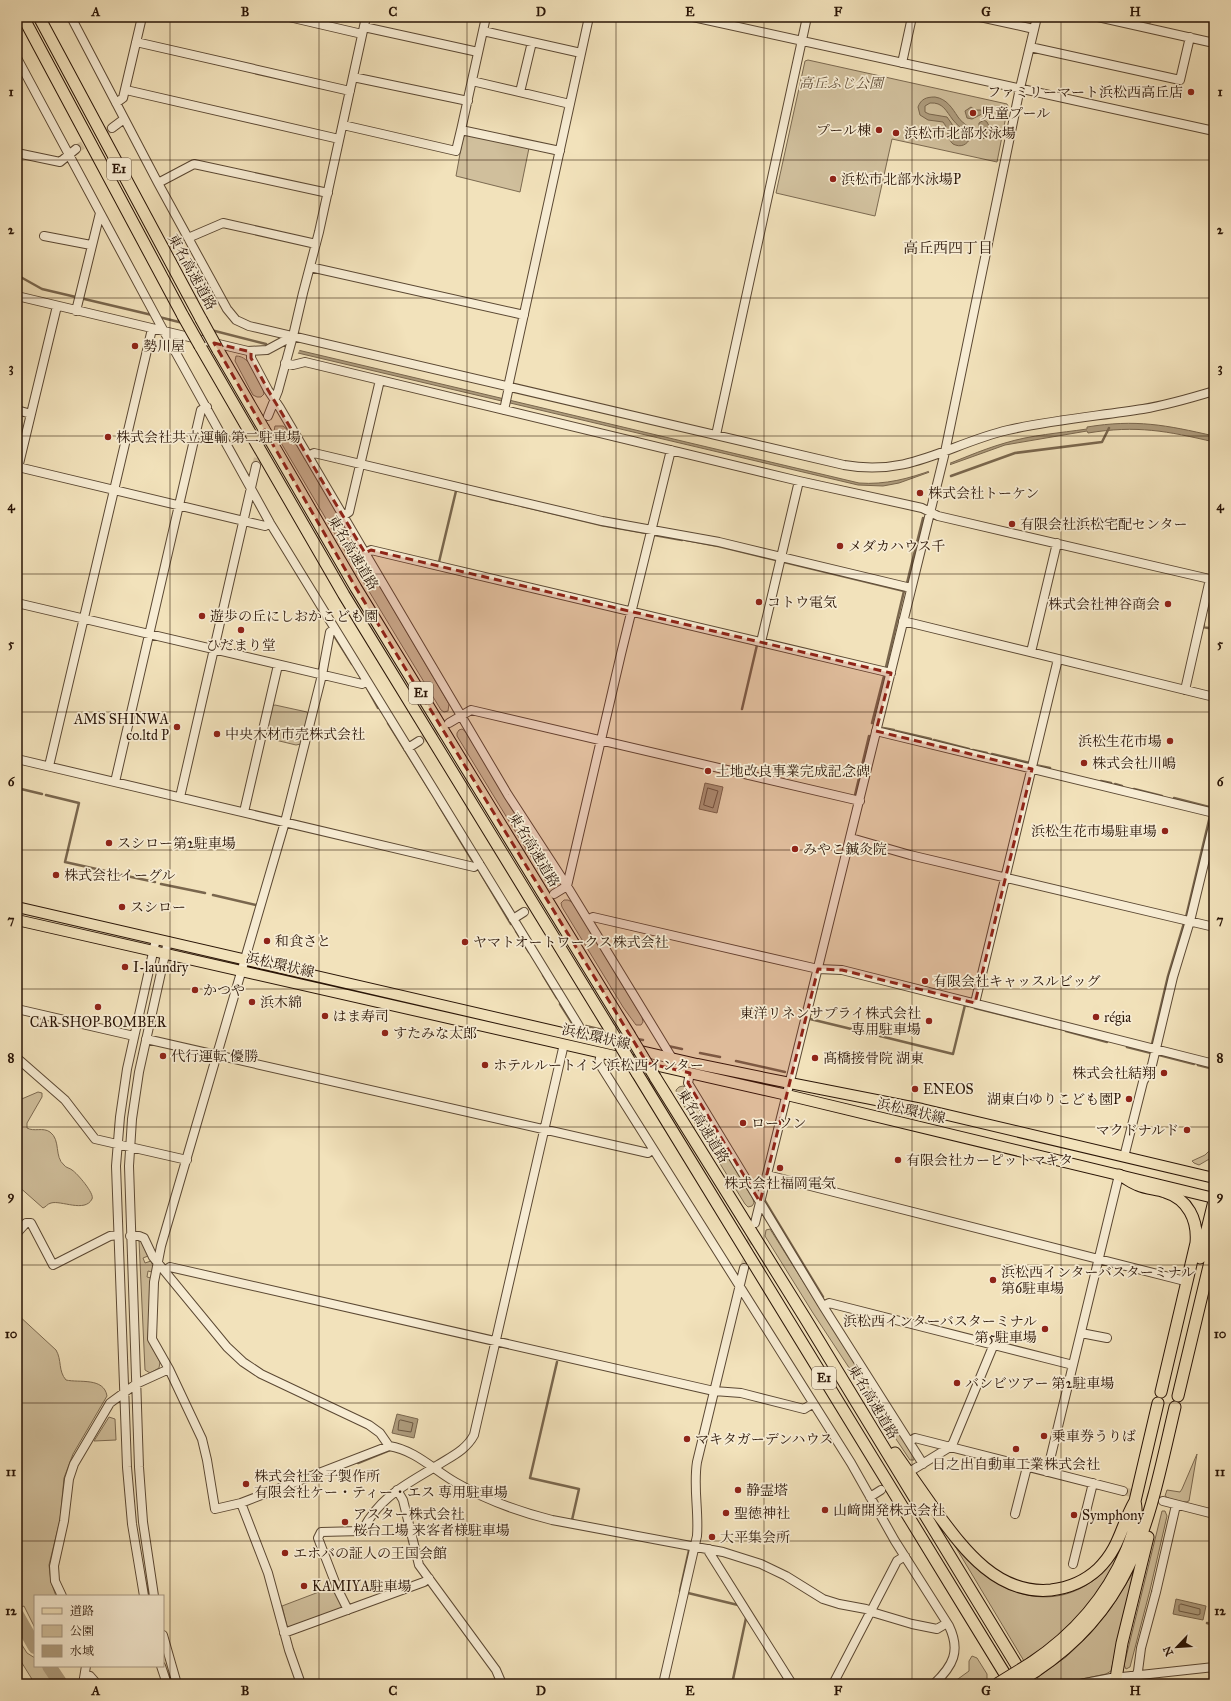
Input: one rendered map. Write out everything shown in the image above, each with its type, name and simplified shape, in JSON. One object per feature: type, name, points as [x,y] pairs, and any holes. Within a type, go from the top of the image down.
[{"type":"highway","name":"東名高速道路","points":[[23,17],[183,316],[344,595],[1011,1684]]},
{"type":"highway","name":"東名高速道路","points":[[39,17],[201,320],[356,588],[655,1077],[805,1318],[1028,1684]]},
{"type":"highway","points":[[1119,1175],[1139,1186],[1163,1192],[1177,1198],[1188,1208],[1195,1221],[1197,1235],[1196,1243],[1161,1392]]},
{"type":"highway","points":[[1172,1344],[1186,1317],[1214,1201]]},
{"type":"highway","points":[[1178,1396],[1214,1245]]},
{"type":"highway","points":[[1208,1270],[1214,1257]]},
{"type":"highway","points":[[805,1318],[889,1444],[940,1517],[967,1551],[986,1570],[998,1578],[1010,1584],[1032,1590],[1056,1590],[1078,1582],[1097,1570],[1114,1549],[1120,1537],[1128,1512],[1135,1501],[1158,1403]]},
{"type":"highway","points":[[1116,1679],[1122,1643],[1152,1518],[1157,1503],[1175,1407]]},
{"type":"highway","points":[[1015,1684],[1074,1629],[1090,1612],[1108,1586],[1123,1559],[1134,1529],[1138,1514],[1135,1501]]},
{"type":"highway","points":[[997,1684],[1033,1667],[1074,1642],[1107,1605],[1131,1563],[1157,1503]]},
{"type":"highway","points":[[940,1569],[964,1620],[1002,1684]]},
{"type":"main road","name":"浜松環状線","points":[[17,907],[672,1058],[790,1083],[922,1108],[1214,1178]]},
{"type":"main road","name":"浜松環状線","points":[[17,920],[787,1095],[1214,1198]]},
{"type":"street","points":[[71,17],[158,183],[231,315],[242,324],[289,341],[716,435],[844,466],[865,468],[902,466],[1010,430],[1145,408],[1214,392]]},
{"type":"street","points":[[116,103],[124,98],[142,17]]},
{"type":"street","points":[[289,17],[478,52]]},
{"type":"street","points":[[268,416],[287,359],[289,341],[316,244],[366,17]]},
{"type":"street","points":[[342,125],[456,151],[486,17]]},
{"type":"street","points":[[504,408],[589,17]]},
{"type":"street","points":[[693,17],[705,18],[802,41],[1214,130]]},
{"type":"street","points":[[716,435],[807,17]]},
{"type":"street","points":[[902,62],[912,17]]},
{"type":"street","points":[[980,17],[1034,29]]},
{"type":"street","points":[[755,1223],[945,452],[1020,88],[1037,17]]},
{"type":"street","points":[[1098,17],[1190,37],[1214,44]]},
{"type":"street","points":[[483,31],[581,53]]},
{"type":"street","points":[[1030,47],[1180,80],[1190,37]]},
{"type":"street","points":[[136,42],[350,91]]},
{"type":"street","points":[[520,92],[532,42]]},
{"type":"street","points":[[17,58],[163,329],[270,523],[579,1026],[577,1035]]},
{"type":"street","points":[[353,77],[468,100]]},
{"type":"street","points":[[472,81],[570,104]]},
{"type":"street","points":[[126,90],[340,139]]},
{"type":"street","points":[[112,128],[124,119]]},
{"type":"street","points":[[461,130],[560,152]]},
{"type":"street","points":[[17,153],[60,162],[76,149]]},
{"type":"street","points":[[158,183],[194,164],[328,193]]},
{"type":"street","points":[[77,304],[100,213]]},
{"type":"street","points":[[188,238],[223,223],[316,244]]},
{"type":"street","points":[[44,236],[91,245]]},
{"type":"street","points":[[310,267],[524,315]]},
{"type":"street","points":[[17,296],[58,306],[77,304],[152,329],[163,329],[252,352],[267,350],[289,341]]},
{"type":"street","points":[[58,306],[18,470],[114,490],[265,526],[270,523]]},
{"type":"street","points":[[49,766],[85,619],[152,329]]},
{"type":"street","points":[[252,352],[251,358],[274,399],[461,716],[508,795],[567,886],[672,1058]]},
{"type":"street","points":[[287,359],[293,365],[305,362],[504,408],[798,481],[922,508],[938,516],[1212,579],[1186,690]]},
{"type":"street","points":[[343,516],[349,512],[380,380]]},
{"type":"street","points":[[115,782],[202,410],[207,407]]},
{"type":"street","points":[[17,410],[31,414]]},
{"type":"street","points":[[554,894],[567,886],[631,611],[671,450]]},
{"type":"street","points":[[308,456],[314,453],[594,519],[719,542],[911,588]]},
{"type":"street","points":[[180,797],[256,466]]},
{"type":"street","points":[[761,642],[798,481]]},
{"type":"street","points":[[1030,652],[1056,543]]},
{"type":"street","points":[[365,553],[371,550],[891,673]]},
{"type":"street","points":[[17,603],[362,684],[367,681]]},
{"type":"street","points":[[903,621],[1214,697]]},
{"type":"street","points":[[335,629],[330,632],[322,675],[285,822],[158,1262],[153,1294],[152,1339],[169,1369],[202,1439],[215,1509],[241,1503],[389,1446],[405,1450],[456,1483],[498,1502],[525,1512],[552,1520],[723,1552],[761,1564],[786,1576],[823,1599],[871,1611],[912,1624],[937,1629],[947,1623]]},
{"type":"street","points":[[976,1003],[1058,659]]},
{"type":"street","points":[[244,812],[278,664]]},
{"type":"street","points":[[449,723],[471,710],[860,801]]},
{"type":"street","points":[[876,731],[1214,813]]},
{"type":"street","points":[[408,748],[419,742]]},
{"type":"street","points":[[17,759],[474,867],[479,864]]},
{"type":"street","points":[[1124,1157],[1143,1082],[1152,1065],[1173,977],[1190,921],[1214,822]]},
{"type":"street","points":[[851,838],[910,855],[1214,927]]},
{"type":"street","points":[[513,919],[524,912]]},
{"type":"street","points":[[588,920],[592,917],[818,968],[842,970],[1214,1064]]},
{"type":"street","points":[[144,1595],[135,1552],[129,1496],[116,1190],[117,1144],[123,1093],[156,939]]},
{"type":"street","points":[[154,1595],[143,1522],[139,1467],[129,1190],[130,1147],[135,1095],[168,942]]},
{"type":"street","points":[[17,1009],[134,1036]]},
{"type":"street","points":[[146,1039],[648,1153],[653,1149]]},
{"type":"street","points":[[348,1610],[338,1590],[318,1538],[322,1532],[362,1531],[370,1516],[380,1504],[397,1490],[466,1447],[474,1436],[564,1044]]},
{"type":"street","points":[[601,1053],[599,1063],[851,1464],[905,1556],[947,1623],[953,1636],[955,1646],[954,1656],[951,1666],[934,1684]]},
{"type":"street","points":[[17,1058],[65,1100],[92,1137],[98,1140],[187,1160]]},
{"type":"street","points":[[690,1073],[688,1083],[823,1306],[923,1464]]},
{"type":"street","points":[[767,1175],[1181,1280]]},
{"type":"street","points":[[1047,1472],[1119,1175]]},
{"type":"street","points":[[17,1233],[26,1223],[31,1223],[53,1265],[110,1236],[118,1235]]},
{"type":"street","points":[[130,1236],[139,1236],[144,1238],[154,1257],[227,1347],[243,1362],[261,1374],[369,1425],[380,1434],[389,1446]]},
{"type":"street","points":[[166,1270],[170,1267],[714,1391],[741,1393],[804,1409],[812,1404]]},
{"type":"street","points":[[663,1684],[695,1546],[698,1517],[695,1473],[744,1268]]},
{"type":"street","points":[[823,1306],[829,1303],[1073,1365]]},
{"type":"street","points":[[1081,1332],[1107,1338]]},
{"type":"street","points":[[914,1470],[954,1443],[994,1344]]},
{"type":"street","points":[[62,1595],[55,1581],[54,1566],[64,1521],[67,1487],[77,1456],[109,1405],[136,1384],[169,1369]]},
{"type":"street","points":[[909,1442],[915,1438],[1123,1491]]},
{"type":"street","points":[[1015,1514],[1027,1467]]},
{"type":"street","points":[[1073,1564],[1093,1484]]},
{"type":"street","points":[[397,1490],[403,1500],[419,1565],[496,1670],[502,1684]]},
{"type":"street","points":[[870,1497],[881,1490]]},
{"type":"street","points":[[241,1503],[268,1573],[293,1664],[301,1684]]},
{"type":"street","points":[[1157,1503],[1176,1504],[1214,1514]]},
{"type":"street","points":[[1133,1684],[1176,1504]]},
{"type":"street","points":[[709,1549],[709,1552],[792,1684]]},
{"type":"street","points":[[833,1684],[897,1561],[905,1556]]},
{"type":"street","points":[[284,1633],[424,1582],[429,1578]]},
{"type":"street","points":[[164,1638],[177,1684]]},
{"type":"street","points":[[82,1684],[86,1667]]},
{"type":"street","points":[[161,1667],[167,1684]]},
{"type":"street","points":[[1080,1684],[1136,1675],[1214,1668]]},
{"type":"street","points":[[85,1675],[90,1676],[97,1684]]},
{"type":"highlighted area","points":[[214,343],[251,352],[251,358],[268,390],[365,553],[371,550],[891,673],[876,731],[1032,769],[975,1003],[842,970],[818,969],[760,1202],[688,1083],[690,1073],[647,1063],[356,588]]},
{"type":"green space","points":[[1106,17],[1152,17],[1149,26]]},
{"type":"green space","name":"浜松市北部水泳場","points":[[808,60],[1007,104],[1008,106],[997,162],[892,139],[875,216],[776,193],[805,61]]},
{"type":"green space","points":[[468,134],[529,148],[520,192],[456,176],[463,137]]},
{"type":"green space","points":[[236,356],[246,360],[253,368],[263,390],[264,394],[261,397],[253,395],[235,361]]},
{"type":"green space","points":[[275,426],[283,426],[288,430],[449,704],[448,711],[444,712],[441,710],[274,431]]},
{"type":"green space","points":[[275,705],[307,712],[308,714],[301,744],[296,745],[267,738],[266,733],[272,706]]},
{"type":"green space","points":[[462,729],[465,731],[554,874],[555,878],[553,882],[545,880],[457,736],[459,730]]},
{"type":"green space","points":[[564,900],[572,902],[642,1017],[643,1022],[641,1025],[636,1025],[623,1007],[562,907],[561,903]]},
{"type":"green space","points":[[683,1086],[686,1088],[715,1136],[716,1141],[714,1144],[710,1145],[707,1142],[677,1095],[676,1090]]},
{"type":"green space","points":[[38,1092],[42,1093],[42,1097],[27,1123],[27,1128],[47,1131],[53,1135],[61,1162],[78,1175],[91,1193],[92,1199],[89,1203],[79,1206],[50,1203],[43,1208],[17,1185],[17,1101]]},
{"type":"green space","points":[[1212,1148],[1214,1152],[1211,1158],[1199,1165],[1192,1161],[1205,1155]]},
{"type":"green space","points":[[721,1155],[728,1157],[753,1199],[754,1203],[752,1206],[748,1207],[745,1204],[719,1162],[718,1158]]},
{"type":"green space","points":[[770,1229],[914,1457],[914,1460],[910,1460],[896,1439],[813,1313],[765,1236],[766,1230]]},
{"type":"green space","points":[[139,1240],[142,1241],[148,1256],[143,1258],[145,1263],[151,1261],[153,1266],[152,1272],[148,1271],[147,1277],[151,1278],[148,1340],[160,1362],[159,1368],[150,1373],[145,1370]]},
{"type":"green space","points":[[17,1314],[56,1350],[62,1373],[66,1380],[96,1383],[105,1390],[107,1396],[73,1454],[64,1478],[60,1520],[49,1565],[51,1582],[56,1595],[34,1595],[34,1626],[24,1606],[17,1609]]},
{"type":"green space","points":[[109,1417],[115,1419],[116,1440],[94,1441]]},
{"type":"green space","points":[[1197,1454],[1189,1501],[1177,1501],[1165,1496],[1167,1490],[1180,1492]]},
{"type":"green space","points":[[1162,1511],[1165,1511],[1167,1516],[1130,1667],[1126,1669],[1124,1665]]},
{"type":"green space","points":[[955,1546],[986,1576],[1004,1587],[1023,1594],[1042,1597],[1062,1595],[1081,1588],[1100,1575],[1121,1549],[1104,1582],[1082,1612],[1055,1638],[1024,1661]]},
{"type":"green space","points":[[1134,1571],[1111,1671],[1106,1674],[1082,1679],[1069,1684],[1038,1684],[1036,1680],[1039,1676],[1066,1657],[1090,1634],[1111,1608]]},
{"type":"green space","points":[[332,1587],[342,1606],[341,1608],[289,1627],[287,1626],[282,1606]]},
{"type":"green space","points":[[17,1637],[27,1653],[34,1657],[34,1667],[44,1667],[54,1684],[35,1684],[17,1655]]},
{"type":"green space","points":[[972,1656],[977,1658],[987,1674],[987,1680],[983,1684],[951,1684],[969,1671],[969,1661]]},
{"type":"water","points":[[935,97],[946,102],[960,120],[969,128],[971,137],[966,144],[959,146],[953,144],[949,139],[943,122],[928,120],[920,115],[918,107],[921,102],[926,98]],"holes":[[[930,103],[934,103],[944,108],[954,122],[965,131],[965,136],[963,139],[958,140],[954,138],[952,124],[947,117],[925,112],[925,106]]]},
{"type":"water","name":"児童プール","points":[[971,107],[975,110],[981,110],[982,114],[972,119],[967,118],[965,111]]},
{"type":"water","points":[[984,120],[989,126],[985,138],[982,139],[979,137],[979,123]]},
{"type":"water","points":[[264,342],[859,483],[878,483],[915,476],[1015,440],[1087,429],[1087,427],[1121,423],[1151,424],[1181,429],[1214,436],[1214,442],[1152,430],[1122,429],[1088,433],[1087,431],[1005,445],[899,483],[883,486],[858,485],[264,345]]},
{"type":"water","points":[[705,783],[723,787],[717,813],[699,809]]},
{"type":"water","points":[[397,1414],[418,1419],[414,1438],[392,1433]]},
{"type":"water","points":[[1176,1599],[1206,1606],[1203,1620],[1173,1614]]},
{"type":"pier","points":[[265,340],[300,349],[297,355],[263,347],[262,344]]},
{"type":"pier","points":[[950,461],[950,468],[930,475],[928,469]]},
{"type":"waterway","points":[[17,275],[42,289],[152,315]]},
{"type":"waterway","points":[[159,317],[183,323]]},
{"type":"waterway","points":[[211,330],[266,344]]},
{"type":"waterway","points":[[951,476],[1015,453],[1102,442],[1109,428]]},
{"type":"waterway","points":[[439,562],[456,491]]},
{"type":"waterway","points":[[490,499],[519,505]]},
{"type":"waterway","points":[[522,506],[601,525],[646,533]]},
{"type":"waterway","points":[[907,583],[923,518]]},
{"type":"waterway","points":[[654,535],[682,540]]},
{"type":"waterway","points":[[686,540],[776,560]]},
{"type":"waterway","points":[[784,562],[904,591]]},
{"type":"waterway","points":[[886,667],[904,591]]},
{"type":"waterway","points":[[1204,625],[1203,627],[1214,629]]},
{"type":"waterway","points":[[335,637],[352,664]]},
{"type":"waterway","points":[[742,709],[757,645]]},
{"type":"waterway","points":[[872,723],[884,676]]},
{"type":"waterway","points":[[367,688],[378,708]]},
{"type":"waterway","points":[[388,723],[431,792]]},
{"type":"waterway","points":[[883,728],[894,730]]},
{"type":"waterway","points":[[896,731],[931,739]]},
{"type":"waterway","points":[[855,795],[869,736]]},
{"type":"waterway","points":[[934,740],[969,749]]},
{"type":"waterway","points":[[973,750],[987,753]]},
{"type":"waterway","points":[[992,754],[1030,763]]},
{"type":"waterway","points":[[1035,765],[1050,768]]},
{"type":"waterway","points":[[1101,781],[1111,783]]},
{"type":"waterway","points":[[1115,784],[1122,786]]},
{"type":"waterway","points":[[17,788],[42,794]]},
{"type":"waterway","points":[[1134,789],[1162,796]]},
{"type":"waterway","points":[[46,795],[79,803],[65,862],[110,872]]},
{"type":"waterway","points":[[1174,798],[1213,808]]},
{"type":"waterway","points":[[437,802],[472,860]]},
{"type":"waterway","points":[[1186,917],[1210,816]]},
{"type":"waterway","points":[[480,872],[511,924]]},
{"type":"waterway","points":[[117,874],[155,882]]},
{"type":"waterway","points":[[161,884],[205,893]]},
{"type":"waterway","points":[[213,895],[256,905]]},
{"type":"waterway","points":[[1152,1044],[1168,976],[1184,923]]},
{"type":"waterway","points":[[516,931],[529,952]]},
{"type":"waterway","points":[[543,975],[557,998]]},
{"type":"waterway","points":[[560,1004],[572,1023]]},
{"type":"waterway","points":[[880,1036],[953,1054],[965,1005],[968,1006]]},
{"type":"waterway","points":[[975,1008],[1056,1028]]},
{"type":"waterway","points":[[810,1019],[872,1034]]},
{"type":"waterway","points":[[586,1026],[607,1031]]},
{"type":"waterway","points":[[1066,1031],[1107,1042]]},
{"type":"waterway","points":[[637,1039],[643,1040]]},
{"type":"waterway","points":[[668,1046],[682,1049]]},
{"type":"waterway","points":[[1127,1047],[1151,1053]]},
{"type":"waterway","points":[[700,1053],[720,1057]]},
{"type":"waterway","points":[[1159,1055],[1194,1064]]},
{"type":"waterway","points":[[736,1061],[785,1072]]},
{"type":"waterway","points":[[1198,1065],[1214,1069]]},
{"type":"waterway","points":[[765,1201],[823,1297]]},
{"type":"waterway","points":[[557,1362],[530,1478],[579,1489],[572,1520]]},
{"type":"waterway","points":[[358,1463],[390,1450]]},
{"type":"waterway","points":[[680,1591],[689,1550],[688,1548]]},
{"type":"waterway","points":[[688,1593],[738,1605]]},
{"type":"waterway","points":[[17,1615],[34,1645]]},
{"type":"waterway","points":[[732,1684],[746,1618]]},
{"type":"waterway","points":[[1207,1623],[1214,1625]]},
{"type":"waterway","points":[[50,1667],[61,1684]]},
{"type":"tunnel","points":[[76,149],[112,128]]},
{"type":"tunnel","points":[[256,466],[268,416]]},
{"type":"tunnel","points":[[419,741],[445,726]]},
{"type":"tunnel","points":[[744,1268],[753,1232]]},
{"type":"tunnel","points":[[1123,1491],[1163,1501]]},
{"type":"place","name":"ファミリーマート浜松西高丘店","points":[[1191,92]]},
{"type":"place","name":"児童プール","points":[[973,113]]},
{"type":"place","name":"プール棟","points":[[879,130]]},
{"type":"place","name":"浜松市北部水泳場","points":[[896,133]]},
{"type":"place","name":"浜松市北部水泳場P","points":[[833,179]]},
{"type":"place","name":"勢川屋","points":[[135,346]]},
{"type":"place","name":"株式会社共立運輸 第二駐車場","points":[[108,437]]},
{"type":"place","name":"株式会社トーケン","points":[[920,493]]},
{"type":"place","name":"有限会社浜松宅配センター","points":[[1012,524]]},
{"type":"place","name":"メダカハウス千","points":[[840,546]]},
{"type":"place","name":"コトウ電気","points":[[759,602]]},
{"type":"place","name":"株式会社神谷商会","points":[[1168,604]]},
{"type":"place","name":"遊歩の丘にしおかこども園","points":[[202,616]]},
{"type":"place","name":"ひだまり堂","points":[[241,630]]},
{"type":"place","name":"AMS SHINWA co.ltd P","points":[[177,727]]},
{"type":"place","name":"中央木材市売株式会社","points":[[217,734]]},
{"type":"place","name":"浜松生花市場","points":[[1170,741]]},
{"type":"place","name":"株式会社川嶋","points":[[1084,763]]},
{"type":"place","name":"土地改良事業完成記念碑","points":[[708,771]]},
{"type":"place","name":"浜松生花市場駐車場","points":[[1165,831]]},
{"type":"place","name":"スシロー第2駐車場","points":[[109,843]]},
{"type":"place","name":"みやこ鍼灸院","points":[[795,849]]},
{"type":"place","name":"株式会社イーグル","points":[[56,875]]},
{"type":"place","name":"スシロー","points":[[122,907]]},
{"type":"place","name":"和食さと","points":[[267,941]]},
{"type":"place","name":"ヤマトオートワークス株式会社","points":[[465,942]]},
{"type":"place","name":"I-laundry","points":[[125,967]]},
{"type":"place","name":"有限会社キャッスルビッグ","points":[[925,981]]},
{"type":"place","name":"かつや","points":[[195,990]]},
{"type":"place","name":"浜木綿","points":[[252,1002]]},
{"type":"place","name":"CAR SHOP BOMBER","points":[[98,1007]]},
{"type":"place","name":"はま寿司","points":[[325,1016]]},
{"type":"place","name":"régia","points":[[1096,1017]]},
{"type":"place","name":"東洋リネンサプライ株式会社 専用駐車場","points":[[929,1021]]},
{"type":"place","name":"すたみな太郎","points":[[385,1033]]},
{"type":"place","name":"代行運転 優勝","points":[[163,1056]]},
{"type":"place","name":"髙橋接骨院 湖東","points":[[815,1058]]},
{"type":"place","name":"ホテルルートイン 浜松西インター","points":[[485,1065]]},
{"type":"place","name":"株式会社結翔","points":[[1164,1073]]},
{"type":"place","name":"ENEOS","points":[[915,1089]]},
{"type":"place","name":"湖東白ゆりこども園P","points":[[1129,1099]]},
{"type":"place","name":"ローソン","points":[[743,1123]]},
{"type":"place","name":"マクドナルド","points":[[1187,1130]]},
{"type":"place","name":"有限会社カーピットマキタ","points":[[898,1160]]},
{"type":"place","name":"株式会社福岡電気","points":[[780,1168]]},
{"type":"place","name":"浜松西インターバスターミナル 第6駐車場","points":[[993,1280]]},
{"type":"place","name":"浜松西インターバスターミナル 第5駐車場","points":[[1045,1329]]},
{"type":"place","name":"バンビツアー 第2駐車場","points":[[957,1383]]},
{"type":"place","name":"乗車券うりば","points":[[1044,1436]]},
{"type":"place","name":"マキタガーデンハウス","points":[[687,1439]]},
{"type":"place","name":"日之出自動車工業株式会社","points":[[1016,1449]]},
{"type":"place","name":"株式会社金子製作所 有限会社ケー・ティー・エス 専用駐車場","points":[[246,1484]]},
{"type":"place","name":"静霊塔","points":[[738,1490]]},
{"type":"place","name":"山﨑開発株式会社","points":[[825,1510]]},
{"type":"place","name":"聖徳神社","points":[[726,1513]]},
{"type":"place","name":"Symphony","points":[[1074,1515]]},
{"type":"place","name":"アスター株式会社 桜台工場 来客者様駐車場","points":[[345,1522]]},
{"type":"place","name":"大平集会所","points":[[712,1537]]},
{"type":"place","name":"エホバの証人の王国会館","points":[[285,1553]]},
{"type":"place","name":"KAMIYA駐車場","points":[[304,1586]]},
{"type":"district","name":"高丘西四丁目","points":[[948,248]]},
{"type":"park label","name":"高丘ふじ公園","points":[[841,83]]}]
